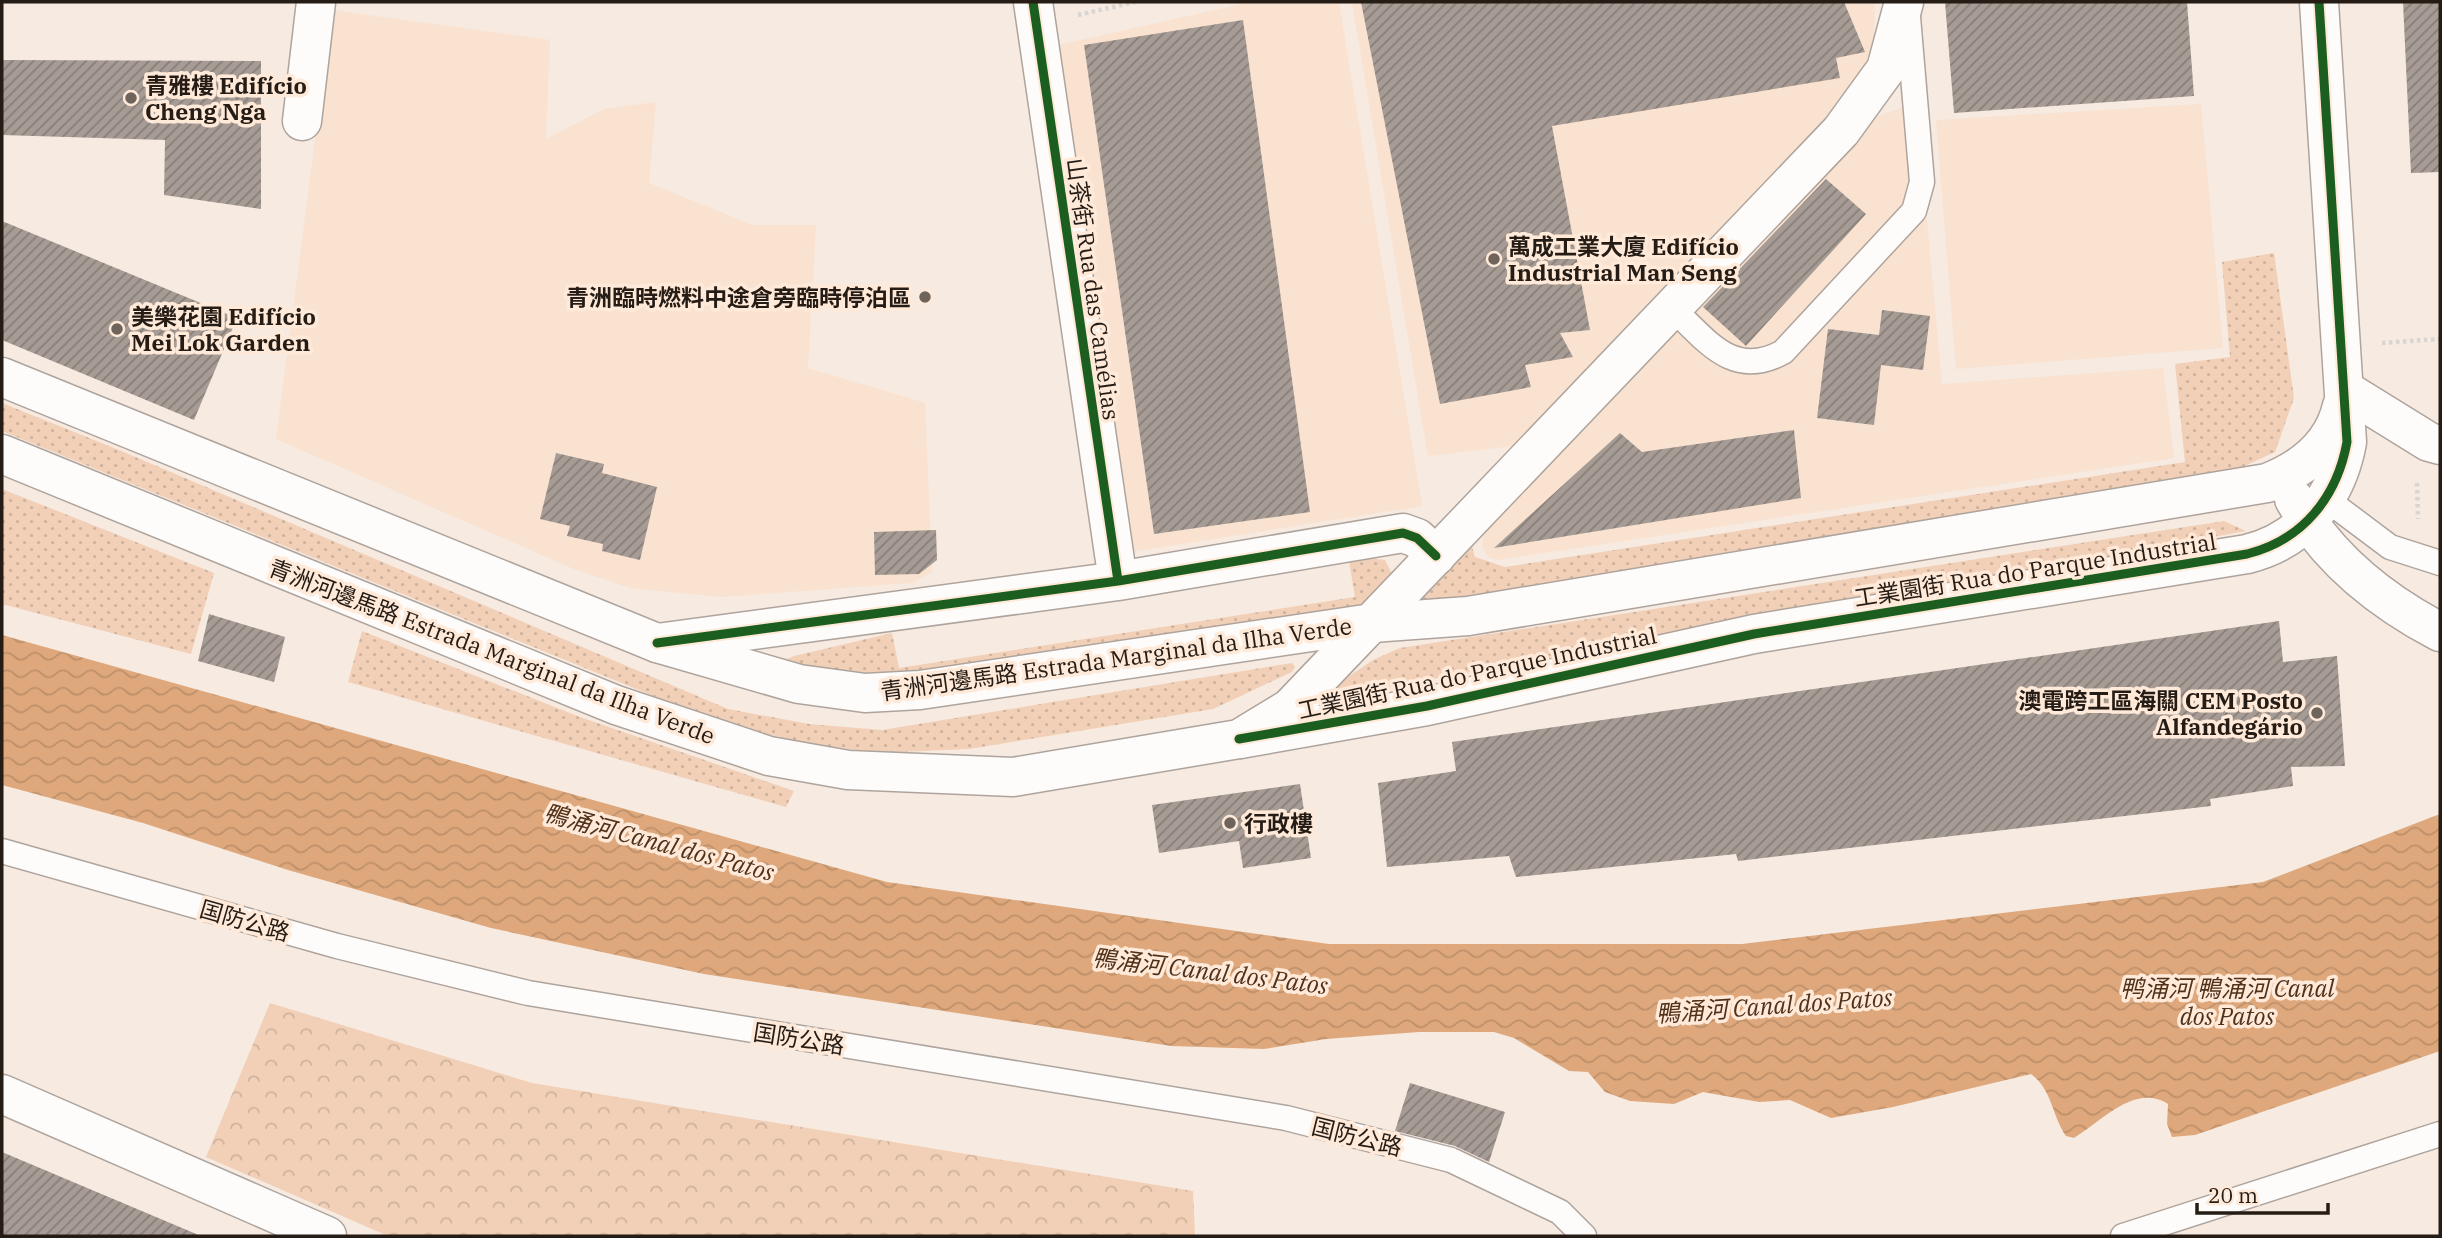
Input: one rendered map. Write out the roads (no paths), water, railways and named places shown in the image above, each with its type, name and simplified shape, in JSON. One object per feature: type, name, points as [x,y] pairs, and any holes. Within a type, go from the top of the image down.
[{"type":"street","points":[[302,121],[316,2]]},
{"type":"street","name":"青洲河邊馬路 Estrada Marginal da Ilha Verde","points":[[2,454],[616,705],[769,756],[848,770],[1013,777],[1240,739],[1290,708],[1841,131],[1886,69],[1906,2]]},
{"type":"street","name":"工業園街 Rua do Parque Industrial","points":[[1240,739],[1427,706],[1754,634],[2247,554],[2284,539],[2317,510],[2342,468],[2347,442],[2319,2]]},
{"type":"street","name":"山茶街 Rua das Camélias","points":[[1034,13],[1118,581]]},
{"type":"street","name":"青洲河邊馬路 Estrada Marginal da Ilha Verde","points":[[2,377],[657,643],[799,684],[865,693],[920,690],[1372,623]]},
{"type":"street","points":[[2345,390],[2435,444]]},
{"type":"street","name":"工業園街 Rua do Parque Industrial","points":[[1372,623],[1468,616],[2267,483],[2304,465],[2323,446],[2337,424],[2345,390]]},
{"type":"street","points":[[2282,477],[2317,510],[2333,552],[2367,585],[2404,612],[2440,632]]},
{"type":"street","name":"青洲河邊馬路 Estrada Marginal da Ilha Verde","points":[[657,643],[1118,581],[1403,533],[1417,538],[1436,556]]},
{"type":"street","points":[[2,1094],[327,1236]]},
{"type":"lane","points":[[1672,308],[1723,355],[1739,362],[1769,360],[1783,352],[1914,211],[1922,182],[1906,2]]},
{"type":"lane","points":[[2317,510],[2408,554],[2440,563]]},
{"type":"lane","name":"国防公路","points":[[2,851],[337,946],[528,993],[1286,1118],[1451,1160],[1560,1212],[1584,1236]]},
{"type":"lane","points":[[2123,1236],[2440,1134]]},
{"type":"water","name":"鸭涌河 鴨涌河 Canal dos Patos","points":[[2,635],[887,882],[1329,944],[1742,944],[2263,882],[2440,814],[2440,1051],[2195,1135],[2172,1137],[2167,1124],[2168,1104],[2143,1098],[2119,1107],[2074,1138],[2066,1136],[2048,1095],[2031,1074],[1893,1107],[1831,1118],[1790,1100],[1759,1102],[1703,1092],[1674,1104],[1630,1101],[1605,1092],[1588,1072],[1569,1071],[1514,1038],[1494,1032],[1419,1032],[1326,1039],[1264,1049],[1171,1046],[704,974],[491,928],[288,870],[143,823],[2,785]]},
{"type":"place","name":"青雅樓 Edifício Cheng Nga","points":[[131,98]]},
{"type":"place","name":"萬成工業大廈 Edifício Industrial Man Seng","points":[[1494,259]]},
{"type":"place","name":"青洲臨時燃料中途倉旁臨時停泊區","points":[[925,297]]},
{"type":"place","name":"美樂花園 Edifício Mei Lok Garden","points":[[117,329]]},
{"type":"place","name":"澳電跨工區海關 CEM Posto Alfandegário","points":[[2317,713]]},
{"type":"place","name":"行政樓","points":[[1230,823]]},
{"type":"water label","name":"鴨涌河 Canal dos Patos","points":[[659,842]]},
{"type":"water label","name":"鴨涌河 Canal dos Patos","points":[[1210,971]]},
{"type":"water label","name":"鴨涌河 Canal dos Patos","points":[[1774,1005]]}]
